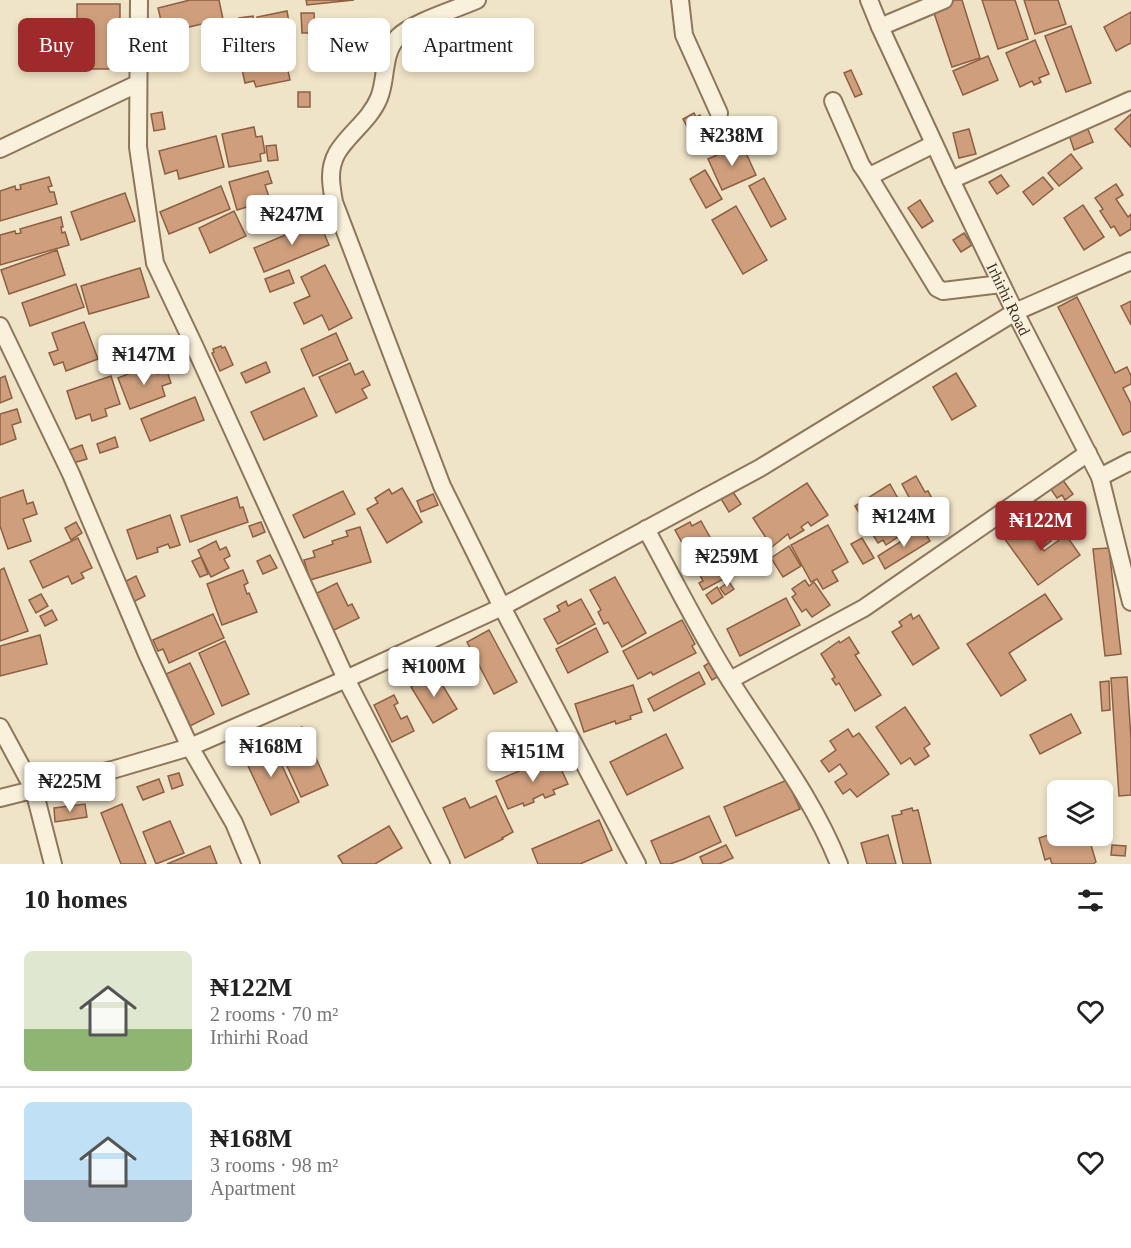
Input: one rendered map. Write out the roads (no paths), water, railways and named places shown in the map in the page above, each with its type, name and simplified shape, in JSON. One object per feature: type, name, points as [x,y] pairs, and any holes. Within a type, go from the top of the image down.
[{"type":"street","points":[[139,0],[138,147],[154,263],[193,343],[346,679],[441,864]]},
{"type":"street","points":[[477,0],[416,26],[398,37],[388,55],[379,98],[363,123],[338,153],[330,175],[334,202],[442,486],[502,607],[637,864]]},
{"type":"street","points":[[680,0],[684,35],[719,113]]},
{"type":"street","name":"Irhirhi Road","points":[[869,0],[1001,284],[1100,477],[1131,602]]},
{"type":"street","points":[[880,27],[944,0]]},
{"type":"street","points":[[0,150],[137,84]]},
{"type":"street","points":[[951,180],[1131,100]]},
{"type":"street","points":[[833,101],[861,165],[937,288],[943,291],[1001,284]]},
{"type":"street","points":[[868,175],[934,144]]},
{"type":"street","points":[[0,798],[112,770],[190,747],[346,679],[502,607],[760,468],[1015,312],[1131,261]]},
{"type":"street","points":[[0,326],[71,474],[147,654],[190,747],[234,823],[251,864]]},
{"type":"street","points":[[730,680],[864,608],[1088,453]]},
{"type":"street","points":[[1100,477],[1131,461]]},
{"type":"street","points":[[646,529],[730,680],[792,772],[831,843],[839,864]]},
{"type":"street","points":[[0,728],[34,790],[53,864]]}]
